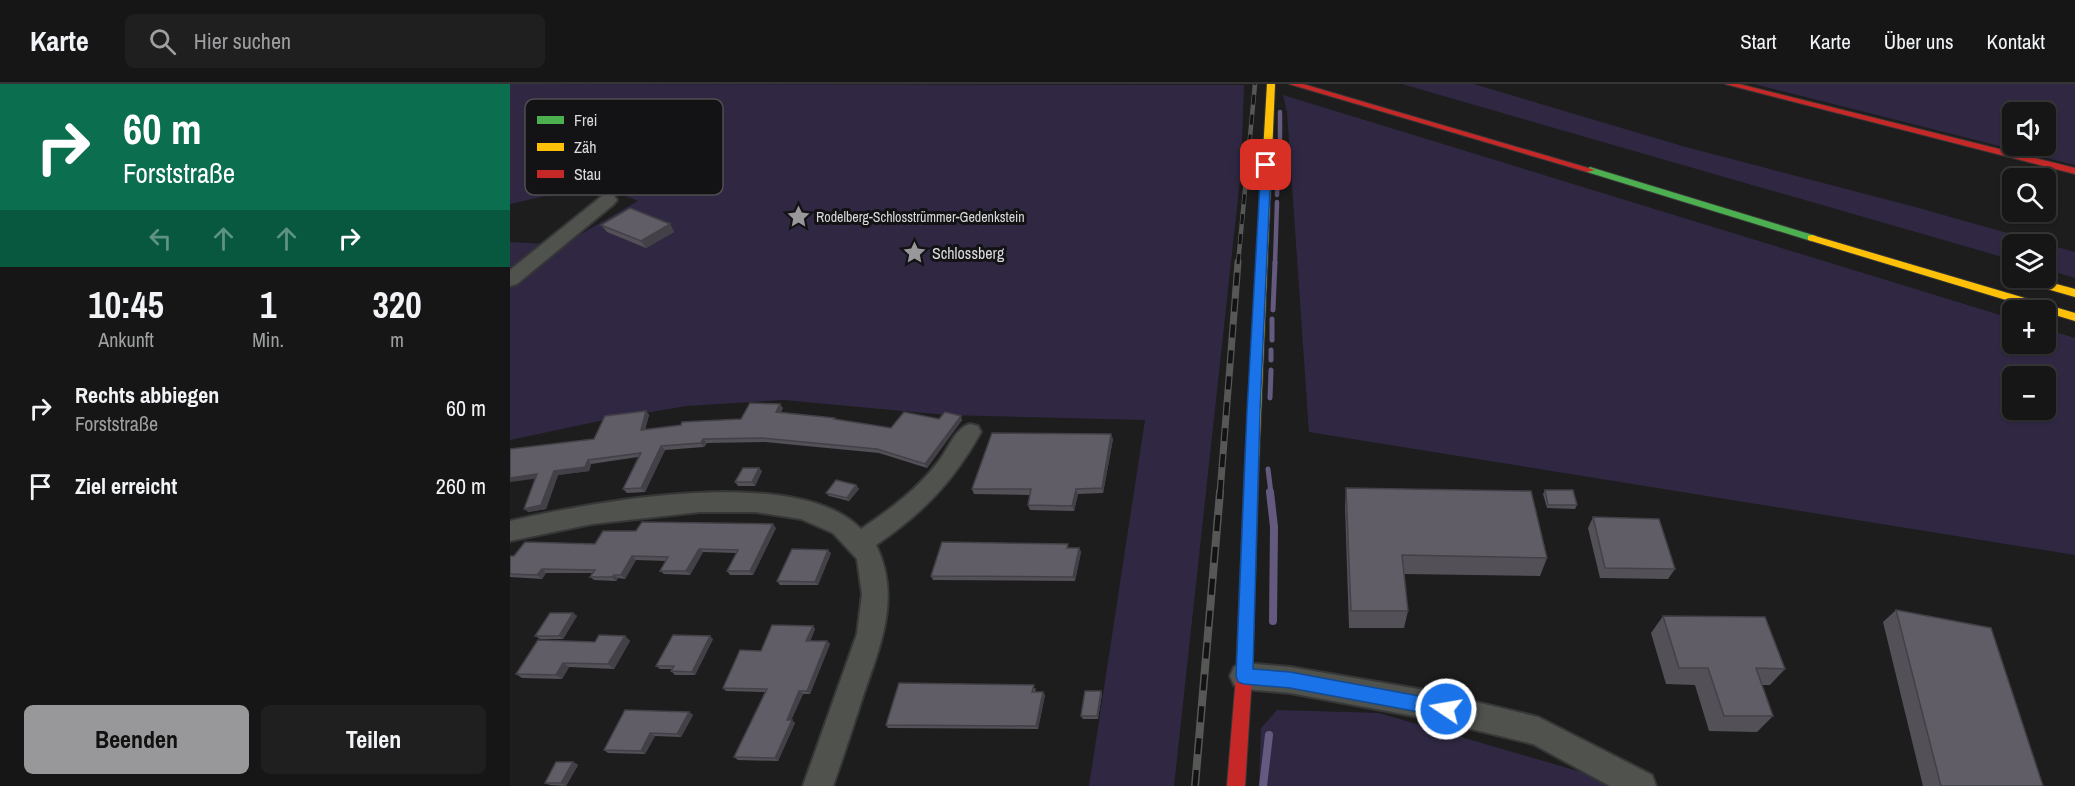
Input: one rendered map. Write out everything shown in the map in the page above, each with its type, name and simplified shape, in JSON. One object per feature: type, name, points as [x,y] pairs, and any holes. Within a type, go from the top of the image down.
[{"type":"main road","points":[[1236,786],[1244,676],[1270,84]]},
{"type":"main road","points":[[1293,84],[2075,317]]},
{"type":"main road","points":[[1730,84],[2075,171]]},
{"type":"main road","points":[[2056,288],[2075,293]]},
{"type":"street","points":[[510,280],[608,200]]},
{"type":"street","points":[[860,543],[909,509],[931,489],[953,462],[970,432]]},
{"type":"street","points":[[510,531],[568,517],[626,508],[739,502],[789,507],[827,518],[846,529],[868,555],[876,589],[872,634],[818,786]]},
{"type":"street","points":[[1244,676],[1290,680],[1430,705],[1538,731],[1641,786]]},
{"type":"shaded area","points":[[510,84],[1244,85],[1241,170],[1174,786],[1089,786],[1145,420],[946,415],[784,400],[686,406],[604,420],[510,440],[510,242],[562,245],[638,201],[624,195],[723,195],[723,99],[525,99],[525,195],[550,195],[510,204]]},
{"type":"shaded area","points":[[1402,84],[1474,84],[1682,146],[2011,234],[2002,234],[2002,257]]},
{"type":"shaded area","points":[[1754,84],[2075,84],[2075,165],[2039,156],[2056,156],[2056,102],[2002,102],[2002,147]]},
{"type":"shaded area","points":[[1283,95],[2002,316],[2002,354],[2056,354],[2056,332],[2075,338],[2075,555],[1309,432],[1287,112]]},
{"type":"shaded area","points":[[2056,247],[2075,252],[2075,278],[2056,272]]},
{"type":"shaded area","points":[[1277,710],[1379,713],[1588,774],[1610,786],[1259,786],[1261,728]]},
{"type":"building","points":[[630,208],[670,224],[641,241],[601,225]]},
{"type":"building","points":[[750,403],[780,404],[776,412],[835,418],[891,428],[904,412],[939,419],[945,412],[961,416],[925,464],[877,449],[762,438],[703,439],[701,443],[661,446],[641,488],[623,489],[641,453],[588,460],[585,467],[554,471],[541,505],[524,509],[537,474],[510,478],[510,449],[594,439],[605,416],[646,411],[641,430],[681,425],[682,422],[741,419]]},
{"type":"building","points":[[992,433],[1111,434],[1102,488],[1076,489],[1072,506],[1028,505],[1031,489],[972,489]]},
{"type":"building","points":[[743,468],[759,468],[752,482],[735,482]]},
{"type":"building","points":[[836,480],[856,485],[847,498],[826,493]]},
{"type":"building","points":[[1346,488],[1531,491],[1547,558],[1402,555],[1408,611],[1351,611]]},
{"type":"building","points":[[1545,490],[1573,490],[1577,505],[1548,505]]},
{"type":"building","points":[[1593,517],[1659,519],[1675,569],[1605,568]]},
{"type":"building","points":[[642,522],[773,524],[750,571],[727,571],[738,550],[699,549],[686,571],[660,571],[668,557],[632,556],[621,575],[612,577],[590,577],[595,570],[542,569],[537,575],[510,574],[510,556],[514,556],[525,542],[595,544],[603,531],[636,531]]},
{"type":"building","points":[[942,542],[1068,544],[1067,548],[1079,548],[1073,577],[931,576]]},
{"type":"building","points":[[792,549],[828,550],[815,582],[777,581]]},
{"type":"building","points":[[1896,610],[1991,628],[2043,786],[1941,786]]},
{"type":"building","points":[[550,613],[573,613],[559,636],[535,636]]},
{"type":"building","points":[[1663,616],[1765,617],[1785,669],[1756,668],[1773,716],[1724,716],[1708,668],[1679,668]]},
{"type":"building","points":[[772,625],[813,626],[806,641],[827,641],[807,691],[799,691],[787,720],[792,720],[775,758],[734,757],[767,689],[723,688],[740,650],[761,651]]},
{"type":"building","points":[[599,635],[625,636],[608,664],[563,663],[556,675],[516,674],[538,640],[595,642]]},
{"type":"building","points":[[673,635],[710,636],[692,672],[671,671],[674,666],[656,666]]},
{"type":"building","points":[[899,683],[1034,685],[1032,692],[1043,692],[1036,726],[886,725]]},
{"type":"building","points":[[1085,691],[1101,691],[1097,716],[1081,716]]},
{"type":"building","points":[[625,710],[689,712],[677,734],[650,733],[641,751],[604,750]]},
{"type":"building","points":[[556,762],[573,762],[561,783],[545,783]]},
{"type":"waterway","points":[[1280,112],[1280,138]]},
{"type":"waterway","points":[[1277,195],[1279,150]]},
{"type":"waterway","points":[[1275,264],[1277,202]]},
{"type":"waterway","points":[[1273,310],[1275,262]]},
{"type":"waterway","points":[[1272,319],[1272,340]]},
{"type":"waterway","points":[[1271,350],[1271,360]]},
{"type":"waterway","points":[[1270,398],[1271,370]]},
{"type":"waterway","points":[[1268,469],[1271,493]]},
{"type":"waterway","points":[[1270,492],[1274,527],[1273,621]]},
{"type":"waterway","points":[[1263,786],[1269,735]]},
{"type":"railway","points":[[1238,264],[1255,84]]},
{"type":"railway","points":[[1220,493],[1238,262]]},
{"type":"railway","points":[[1195,786],[1220,492]]},
{"type":"traffic: fast","points":[[1590,170],[1812,238]]},
{"type":"traffic: slow","points":[[1252,460],[1271,84]]},
{"type":"traffic: slow","points":[[1812,238],[2075,317]]},
{"type":"traffic: slow","points":[[2056,288],[2075,293]]},
{"type":"traffic: jam","points":[[1293,84],[1590,170]]},
{"type":"traffic: jam","points":[[1729,84],[2075,171]]},
{"type":"traffic: jam","points":[[1236,786],[1244,676],[1252,460]]},
{"type":"place","name":"Rodelberg-Schlosstrümmer-Gedenkstein","points":[[798,217]]},
{"type":"place","name":"Schlossberg","points":[[914,253]]},
{"type":"route","points":[[1266,165],[1244,676],[1290,680],[1446,709]]}]
